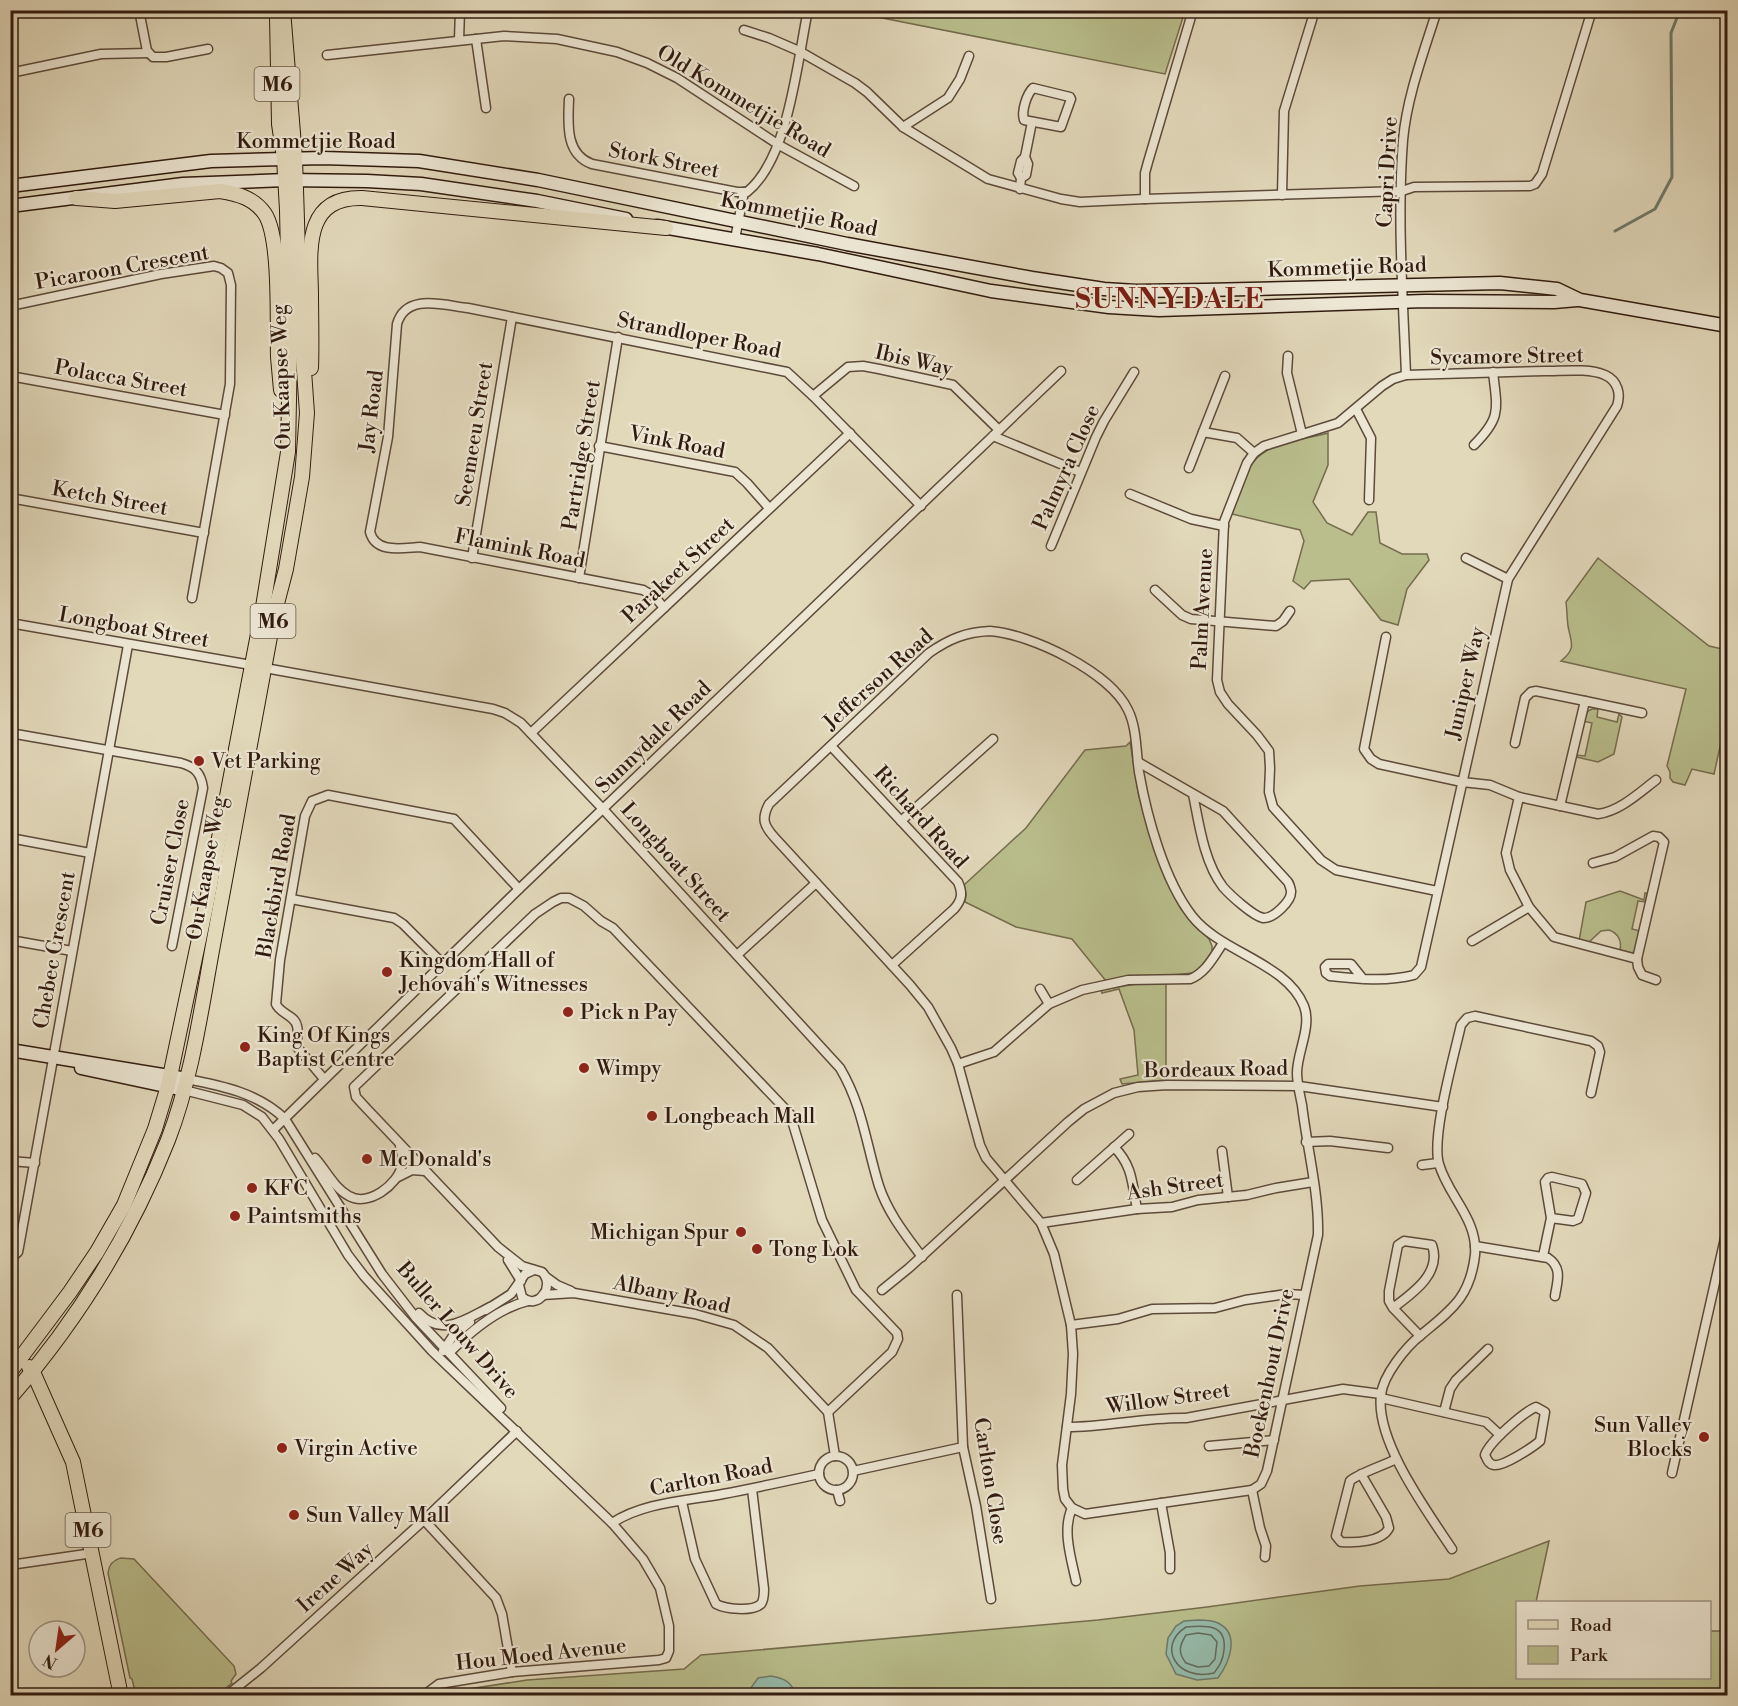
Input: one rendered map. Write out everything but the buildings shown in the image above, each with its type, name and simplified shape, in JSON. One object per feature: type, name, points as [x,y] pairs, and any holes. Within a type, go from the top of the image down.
[{"type":"main road","name":"M6","points":[[280,10],[276,25],[279,124],[289,158]]},
{"type":"main road","name":"Ou Kaapse Weg","points":[[10,1398],[33,1372],[108,1264],[134,1219],[169,1138],[186,1084],[274,615],[289,559],[305,458],[306,413],[289,158]]},
{"type":"main road","name":"Kommetjie Road","points":[[10,186],[211,162],[289,158],[419,161],[538,180],[738,222],[1020,276],[1104,289],[1136,291],[1500,283],[1557,289],[1580,300]]},
{"type":"main road","name":"Ou Kaapse Weg","points":[[10,1372],[97,1252],[124,1204],[155,1129],[169,1081],[206,906],[262,613],[286,471],[290,348],[291,180]]},
{"type":"main road","name":"Kommetjie Road","points":[[10,206],[183,184],[291,180],[421,184],[537,201],[991,291],[1109,307],[1159,310],[1580,300],[1728,326]]},
{"type":"main road","points":[[76,198],[115,201],[220,191],[246,197],[259,207],[273,236],[281,400],[288,433]]},
{"type":"main road","points":[[306,413],[312,350],[311,241],[313,230],[320,216],[334,203],[342,199],[362,198],[666,228]]},
{"type":"main road","name":"Buller Louw Drive","points":[[10,1050],[57,1058],[84,1069],[186,1084]]},
{"type":"main road","name":"M6","points":[[21,1359],[33,1372],[73,1462],[122,1695]]},
{"type":"street","points":[[139,10],[148,53],[153,57],[166,57],[208,49]]},
{"type":"street","points":[[459,40],[460,10]]},
{"type":"street","name":"Stork Street","points":[[569,99],[571,140],[575,153],[583,160],[592,164],[744,192],[750,190],[779,144],[808,10]]},
{"type":"street","points":[[1145,199],[1144,182],[1148,162],[1193,10]]},
{"type":"street","points":[[1282,195],[1284,111],[1315,10]]},
{"type":"street","name":"Capri Drive","points":[[1403,303],[1403,138],[1410,98],[1437,10]]},
{"type":"street","points":[[744,30],[799,51],[863,88],[903,127],[981,176],[1061,200],[1080,202],[1402,191],[1414,187],[1530,186],[1535,184],[1542,174],[1592,10]]},
{"type":"street","name":"Old Kommetjie Road","points":[[327,55],[504,36],[557,39],[622,53],[677,78],[779,144],[854,186]]},
{"type":"street","points":[[476,39],[486,108]]},
{"type":"street","points":[[10,73],[100,54],[148,53]]},
{"type":"street","points":[[903,127],[948,98],[960,79],[969,56]]},
{"type":"street","points":[[1031,89],[1070,96],[1061,127],[1032,122],[1024,120],[1023,115],[1031,89]]},
{"type":"street","points":[[1020,189],[1021,178],[1018,173],[1021,161],[1025,157],[1032,122]]},
{"type":"street","points":[[735,239],[744,192]]},
{"type":"street","name":"Picaroon Crescent","points":[[10,306],[161,274],[211,267],[221,267],[228,273],[231,285],[231,367],[225,415],[192,598]]},
{"type":"street","points":[[1203,432],[1237,438],[1254,453],[1264,446],[1332,426],[1382,386],[1406,375],[1403,303]]},
{"type":"street","name":"Strandloper Road","points":[[416,304],[468,308],[512,316],[790,373],[921,506]]},
{"type":"street","name":"Jay Road","points":[[370,532],[389,430],[397,324],[404,310],[416,304]]},
{"type":"street","name":"Seemeeu Street","points":[[472,558],[512,316]]},
{"type":"street","name":"Partridge Street","points":[[579,578],[618,338]]},
{"type":"street","points":[[1288,356],[1287,373],[1302,434]]},
{"type":"street","name":"Ibis Way","points":[[813,396],[848,367],[863,366],[879,369],[953,385],[996,433]]},
{"type":"street","name":"Sunnydale Road","points":[[273,1130],[442,963],[1060,371]]},
{"type":"street","name":"Sycamore Street","points":[[1406,375],[1575,371],[1607,376]]},
{"type":"street","name":"Palmyra Close","points":[[1051,546],[1080,472],[1104,421],[1134,372]]},
{"type":"street","points":[[1474,445],[1490,429],[1494,421],[1496,399],[1493,372]]},
{"type":"street","name":"Polacca Street","points":[[10,376],[225,415]]},
{"type":"street","points":[[1189,468],[1225,376]]},
{"type":"street","name":"Juniper Way","points":[[1363,979],[1414,975],[1422,963],[1508,579],[1617,406],[1618,387],[1607,376]]},
{"type":"street","points":[[1356,409],[1368,428],[1371,438],[1369,500]]},
{"type":"street","name":"Parakeet Street","points":[[531,733],[850,433]]},
{"type":"street","points":[[996,433],[1080,472]]},
{"type":"street","name":"Vink Road","points":[[599,446],[735,472],[769,508]]},
{"type":"street","name":"Palm Avenue","points":[[1254,453],[1247,463],[1226,513],[1218,623],[1218,686],[1228,704],[1257,735],[1269,752],[1269,798],[1275,810],[1314,854],[1329,867],[1437,891]]},
{"type":"street","points":[[1130,494],[1191,519],[1224,526]]},
{"type":"street","name":"Ketch Street","points":[[10,498],[204,533]]},
{"type":"street","name":"Flamink Road","points":[[370,532],[374,541],[382,547],[420,548],[643,590],[655,597],[664,608]]},
{"type":"street","points":[[1466,558],[1508,579]]},
{"type":"street","points":[[1155,590],[1185,617],[1218,623],[1276,626],[1290,611]]},
{"type":"street","name":"Longboat Street","points":[[10,623],[251,665]]},
{"type":"street","name":"Jefferson Road","points":[[1004,1180],[986,1158],[980,1145],[958,1064],[928,1007],[764,823],[764,815],[769,804],[929,653],[953,637],[990,631],[1015,635],[1071,658],[1109,686],[1122,699],[1129,710],[1134,727],[1143,794],[1174,887],[1196,921],[1223,943],[1277,975],[1301,1000],[1306,1018],[1297,1073],[1299,1086]]},
{"type":"street","points":[[1386,637],[1364,749],[1371,759],[1384,766],[1462,783],[1490,785],[1519,797],[1596,814],[1606,813],[1625,803],[1656,780]]},
{"type":"street","name":"Chebec Crescent","points":[[10,1259],[18,1252],[57,1058],[72,951],[128,645]]},
{"type":"street","name":"Longboat Street","points":[[265,668],[493,709],[515,719],[531,733],[840,1068],[856,1097],[884,1199],[899,1227],[922,1257]]},
{"type":"street","points":[[1515,743],[1525,698],[1531,692],[1536,691],[1642,713]]},
{"type":"street","points":[[1560,806],[1585,701]]},
{"type":"street","points":[[10,733],[109,750]]},
{"type":"street","points":[[901,821],[993,739]]},
{"type":"street","name":"Richard Road","points":[[831,746],[957,882],[962,896],[954,909],[892,966]]},
{"type":"street","name":"Cruiser Close","points":[[109,750],[189,765],[198,772],[202,779],[203,788],[172,946]]},
{"type":"street","points":[[1138,762],[1223,811],[1288,882],[1291,890],[1290,897],[1273,916],[1267,918],[1259,916],[1237,901],[1222,886],[1201,833],[1193,794]]},
{"type":"street","name":"Blackbird Road","points":[[324,1079],[297,1047],[296,1022],[277,1008],[276,1004],[280,960],[308,806],[319,797],[328,795],[454,819],[519,889]]},
{"type":"street","points":[[1519,797],[1506,854],[1510,870],[1529,907],[1554,936],[1562,940],[1637,959]]},
{"type":"street","points":[[1593,863],[1619,856],[1653,836],[1659,837],[1664,842],[1637,959],[1642,975],[1656,980]]},
{"type":"street","points":[[10,838],[90,853]]},
{"type":"street","points":[[737,955],[816,883]]},
{"type":"street","points":[[574,1293],[557,1285],[542,1272],[520,1265],[498,1247],[356,1097],[355,1086],[535,914],[561,898],[569,898],[584,906],[621,935],[790,1114],[822,1220],[856,1290],[897,1333],[897,1344],[892,1352],[828,1412],[835,1456]]},
{"type":"street","points":[[291,899],[394,918],[442,963]]},
{"type":"street","points":[[1472,941],[1529,907]]},
{"type":"street","points":[[10,940],[72,951]]},
{"type":"street","points":[[958,1064],[994,1052],[1049,1004],[1082,990],[1112,982],[1142,979],[1190,979],[1205,969],[1223,943]]},
{"type":"street","points":[[1040,988],[1049,1004]]},
{"type":"street","points":[[1452,1549],[1396,1459],[1383,1423],[1381,1396],[1389,1375],[1401,1356],[1420,1336],[1448,1314],[1460,1299],[1471,1277],[1475,1246],[1466,1214],[1444,1179],[1438,1163],[1443,1107],[1461,1026],[1472,1016],[1593,1042],[1599,1049],[1600,1056],[1591,1093]]},
{"type":"street","name":"Buller Louw Drive","points":[[186,1084],[236,1090],[251,1095],[274,1108],[285,1119],[382,1274],[446,1351],[508,1416],[517,1431]]},
{"type":"street","name":"Buller Louw Drive","points":[[186,1084],[243,1104],[262,1117],[273,1130],[348,1255],[364,1276],[432,1351],[612,1523],[643,1559],[660,1588],[669,1626],[669,1651],[666,1658]]},
{"type":"street","name":"Bordeaux Road","points":[[882,1290],[922,1257],[1084,1109],[1114,1093],[1138,1087],[1167,1085],[1299,1086],[1443,1107]]},
{"type":"street","name":"Boekenhout Drive","points":[[1252,1490],[1261,1484],[1266,1476],[1318,1235],[1299,1086]]},
{"type":"street","points":[[1077,1180],[1129,1134]]},
{"type":"street","points":[[1306,1142],[1330,1141],[1388,1148]]},
{"type":"street","points":[[302,1144],[340,1190],[358,1200],[379,1193],[395,1179],[412,1170],[426,1172]]},
{"type":"street","points":[[395,1179],[402,1167],[400,1144]]},
{"type":"street","points":[[1114,1147],[1128,1163],[1137,1209]]},
{"type":"street","points":[[1222,1151],[1228,1197]]},
{"type":"street","points":[[10,1161],[35,1163]]},
{"type":"street","points":[[1422,1166],[1438,1163]]},
{"type":"street","points":[[1543,1256],[1551,1218],[1550,1203],[1544,1185],[1546,1179],[1552,1177],[1582,1184],[1586,1191],[1582,1213],[1578,1219],[1573,1221],[1551,1218]]},
{"type":"street","points":[[1004,1180],[1041,1223],[1054,1254],[1071,1326],[1073,1373],[1062,1465],[1065,1498],[1072,1508],[1084,1514],[1252,1490],[1266,1546],[1265,1557]]},
{"type":"street","name":"Ash Street","points":[[1041,1223],[1137,1209],[1172,1207],[1198,1200],[1247,1195],[1313,1182]]},
{"type":"street","points":[[1672,1473],[1728,1225]]},
{"type":"street","points":[[1393,1308],[1428,1277],[1434,1261],[1432,1245],[1404,1241],[1398,1245],[1388,1299],[1393,1308],[1420,1336]]},
{"type":"street","points":[[364,1245],[417,1311],[433,1324],[442,1326],[451,1326],[512,1294],[525,1274],[535,1270]]},
{"type":"street","points":[[1475,1246],[1543,1256],[1554,1262],[1558,1269],[1555,1296]]},
{"type":"street","points":[[498,1247],[520,1283],[520,1294],[528,1301]]},
{"type":"street","points":[[432,1351],[446,1351],[490,1319],[519,1303],[536,1300],[543,1295],[548,1286],[546,1277]]},
{"type":"street","points":[[543,1295],[574,1293]]},
{"type":"street","name":"Albany Road","points":[[574,1293],[695,1314],[734,1325],[768,1348],[828,1412]]},
{"type":"street","points":[[1071,1326],[1118,1319],[1152,1309],[1215,1308],[1245,1300],[1304,1294]]},
{"type":"street","name":"Carlton Close","points":[[957,1295],[963,1447],[976,1506],[991,1599]]},
{"type":"street","points":[[450,1367],[446,1351],[462,1328],[490,1307]]},
{"type":"street","points":[[1444,1412],[1450,1389],[1456,1380],[1488,1349]]},
{"type":"street","name":"Willow Street","points":[[1067,1427],[1186,1418],[1343,1389],[1486,1422],[1500,1435]]},
{"type":"street","points":[[1540,1408],[1545,1412],[1540,1440],[1523,1453],[1496,1466],[1490,1464],[1485,1455],[1490,1444],[1500,1435],[1532,1409],[1540,1408]]},
{"type":"street","name":"Irene Way","points":[[226,1695],[261,1668],[424,1520],[517,1431]]},
{"type":"street","points":[[1209,1446],[1274,1440]]},
{"type":"street","points":[[854,1470],[963,1447]]},
{"type":"street","points":[[835,1456],[849,1461],[854,1470],[848,1486],[837,1490],[827,1488],[819,1474],[821,1464],[835,1456]]},
{"type":"street","points":[[1361,1474],[1386,1517],[1389,1528],[1379,1537],[1341,1542],[1336,1536],[1348,1484],[1356,1475],[1375,1470],[1396,1459]]},
{"type":"street","name":"Carlton Road","points":[[612,1523],[642,1508],[752,1489],[819,1474]]},
{"type":"street","points":[[682,1502],[695,1559],[716,1604],[729,1609],[755,1606],[764,1599],[764,1589],[752,1489]]},
{"type":"street","points":[[837,1490],[840,1502]]},
{"type":"street","points":[[1161,1503],[1170,1553],[1170,1569]]},
{"type":"street","points":[[1072,1508],[1069,1514],[1068,1532],[1076,1581]]},
{"type":"street","points":[[424,1520],[496,1598],[502,1614],[512,1672]]},
{"type":"street","points":[[10,1565],[93,1553]]},
{"type":"street","name":"Hou Moed Avenue","points":[[423,1695],[439,1684],[512,1672],[666,1658]]},
{"type":"green space","points":[[847,11],[1185,11],[1165,74]]},
{"type":"green space","points":[[1328,433],[1328,465],[1313,502],[1327,523],[1352,535],[1368,512],[1376,512],[1380,543],[1402,554],[1427,554],[1429,560],[1407,589],[1398,625],[1381,620],[1349,579],[1311,581],[1304,589],[1293,581],[1304,541],[1300,530],[1232,514],[1247,472],[1261,454],[1288,442]]},
{"type":"green space","points":[[1598,558],[1709,646],[1727,650],[1727,715],[1714,774],[1692,769],[1685,785],[1673,782],[1670,778],[1667,766],[1686,689],[1561,661],[1572,645],[1566,602]]},
{"type":"green space","points":[[1598,709],[1597,717],[1617,722],[1619,714],[1622,717],[1614,754],[1598,762],[1576,757],[1576,755],[1585,756],[1592,723],[1583,721],[1588,711]]},
{"type":"green space","points":[[1130,742],[1139,797],[1167,880],[1181,909],[1209,939],[1212,953],[1199,970],[1193,973],[1106,981],[1072,939],[1016,927],[965,902],[964,885],[1026,828],[1085,750],[1126,746]]},
{"type":"green space","points":[[1620,891],[1644,900],[1645,893],[1649,894],[1646,902],[1638,901],[1632,929],[1640,931],[1636,950],[1632,953],[1620,950],[1619,938],[1609,930],[1601,931],[1589,942],[1579,941],[1586,902]]},
{"type":"green space","points":[[1166,983],[1166,1080],[1122,1084],[1120,1079],[1138,1075],[1134,1030],[1119,989],[1102,993],[1101,990],[1136,984]]},
{"type":"green space","points":[[1549,1541],[1536,1601],[1516,1601],[1516,1679],[1711,1679],[1711,1631],[1727,1631],[1727,1695],[440,1696],[443,1693],[527,1680],[684,1669],[701,1655],[1098,1620],[1360,1586],[1449,1579]]},
{"type":"green space","points":[[121,1558],[134,1559],[234,1666],[236,1674],[232,1683],[217,1695],[136,1695],[130,1678],[108,1573],[112,1563]]},
{"type":"water","points":[[1198,1620],[1218,1623],[1229,1634],[1231,1649],[1229,1657],[1218,1678],[1197,1680],[1176,1674],[1166,1654],[1168,1638],[1176,1626],[1184,1621]]},
{"type":"water","points":[[771,1676],[787,1681],[795,1695],[749,1695],[748,1692],[758,1678]]},
{"type":"waterway","points":[[1615,231],[1655,209],[1672,177],[1671,33],[1680,10]]},
{"type":"place","name":"Vet Parking","points":[[199,761]]},
{"type":"place","name":"Kingdom Hall of Jehovah's Witnesses","points":[[387,972]]},
{"type":"place","name":"Pick n Pay","points":[[568,1012]]},
{"type":"place","name":"King Of Kings Baptist Centre","points":[[245,1047]]},
{"type":"place","name":"Wimpy","points":[[584,1068]]},
{"type":"place","name":"Longbeach Mall","points":[[652,1116]]},
{"type":"place","name":"McDonald's","points":[[367,1159]]},
{"type":"place","name":"KFC","points":[[252,1188]]},
{"type":"place","name":"Paintsmiths","points":[[235,1216]]},
{"type":"place","name":"Michigan Spur","points":[[741,1232]]},
{"type":"place","name":"Tong Lok","points":[[757,1249]]},
{"type":"place","name":"Sun Valley Blocks","points":[[1704,1437]]},
{"type":"place","name":"Virgin Active","points":[[282,1448]]},
{"type":"place","name":"Sun Valley Mall","points":[[294,1515]]},
{"type":"district","name":"SUNNYDALE","points":[[1170,299]]}]
